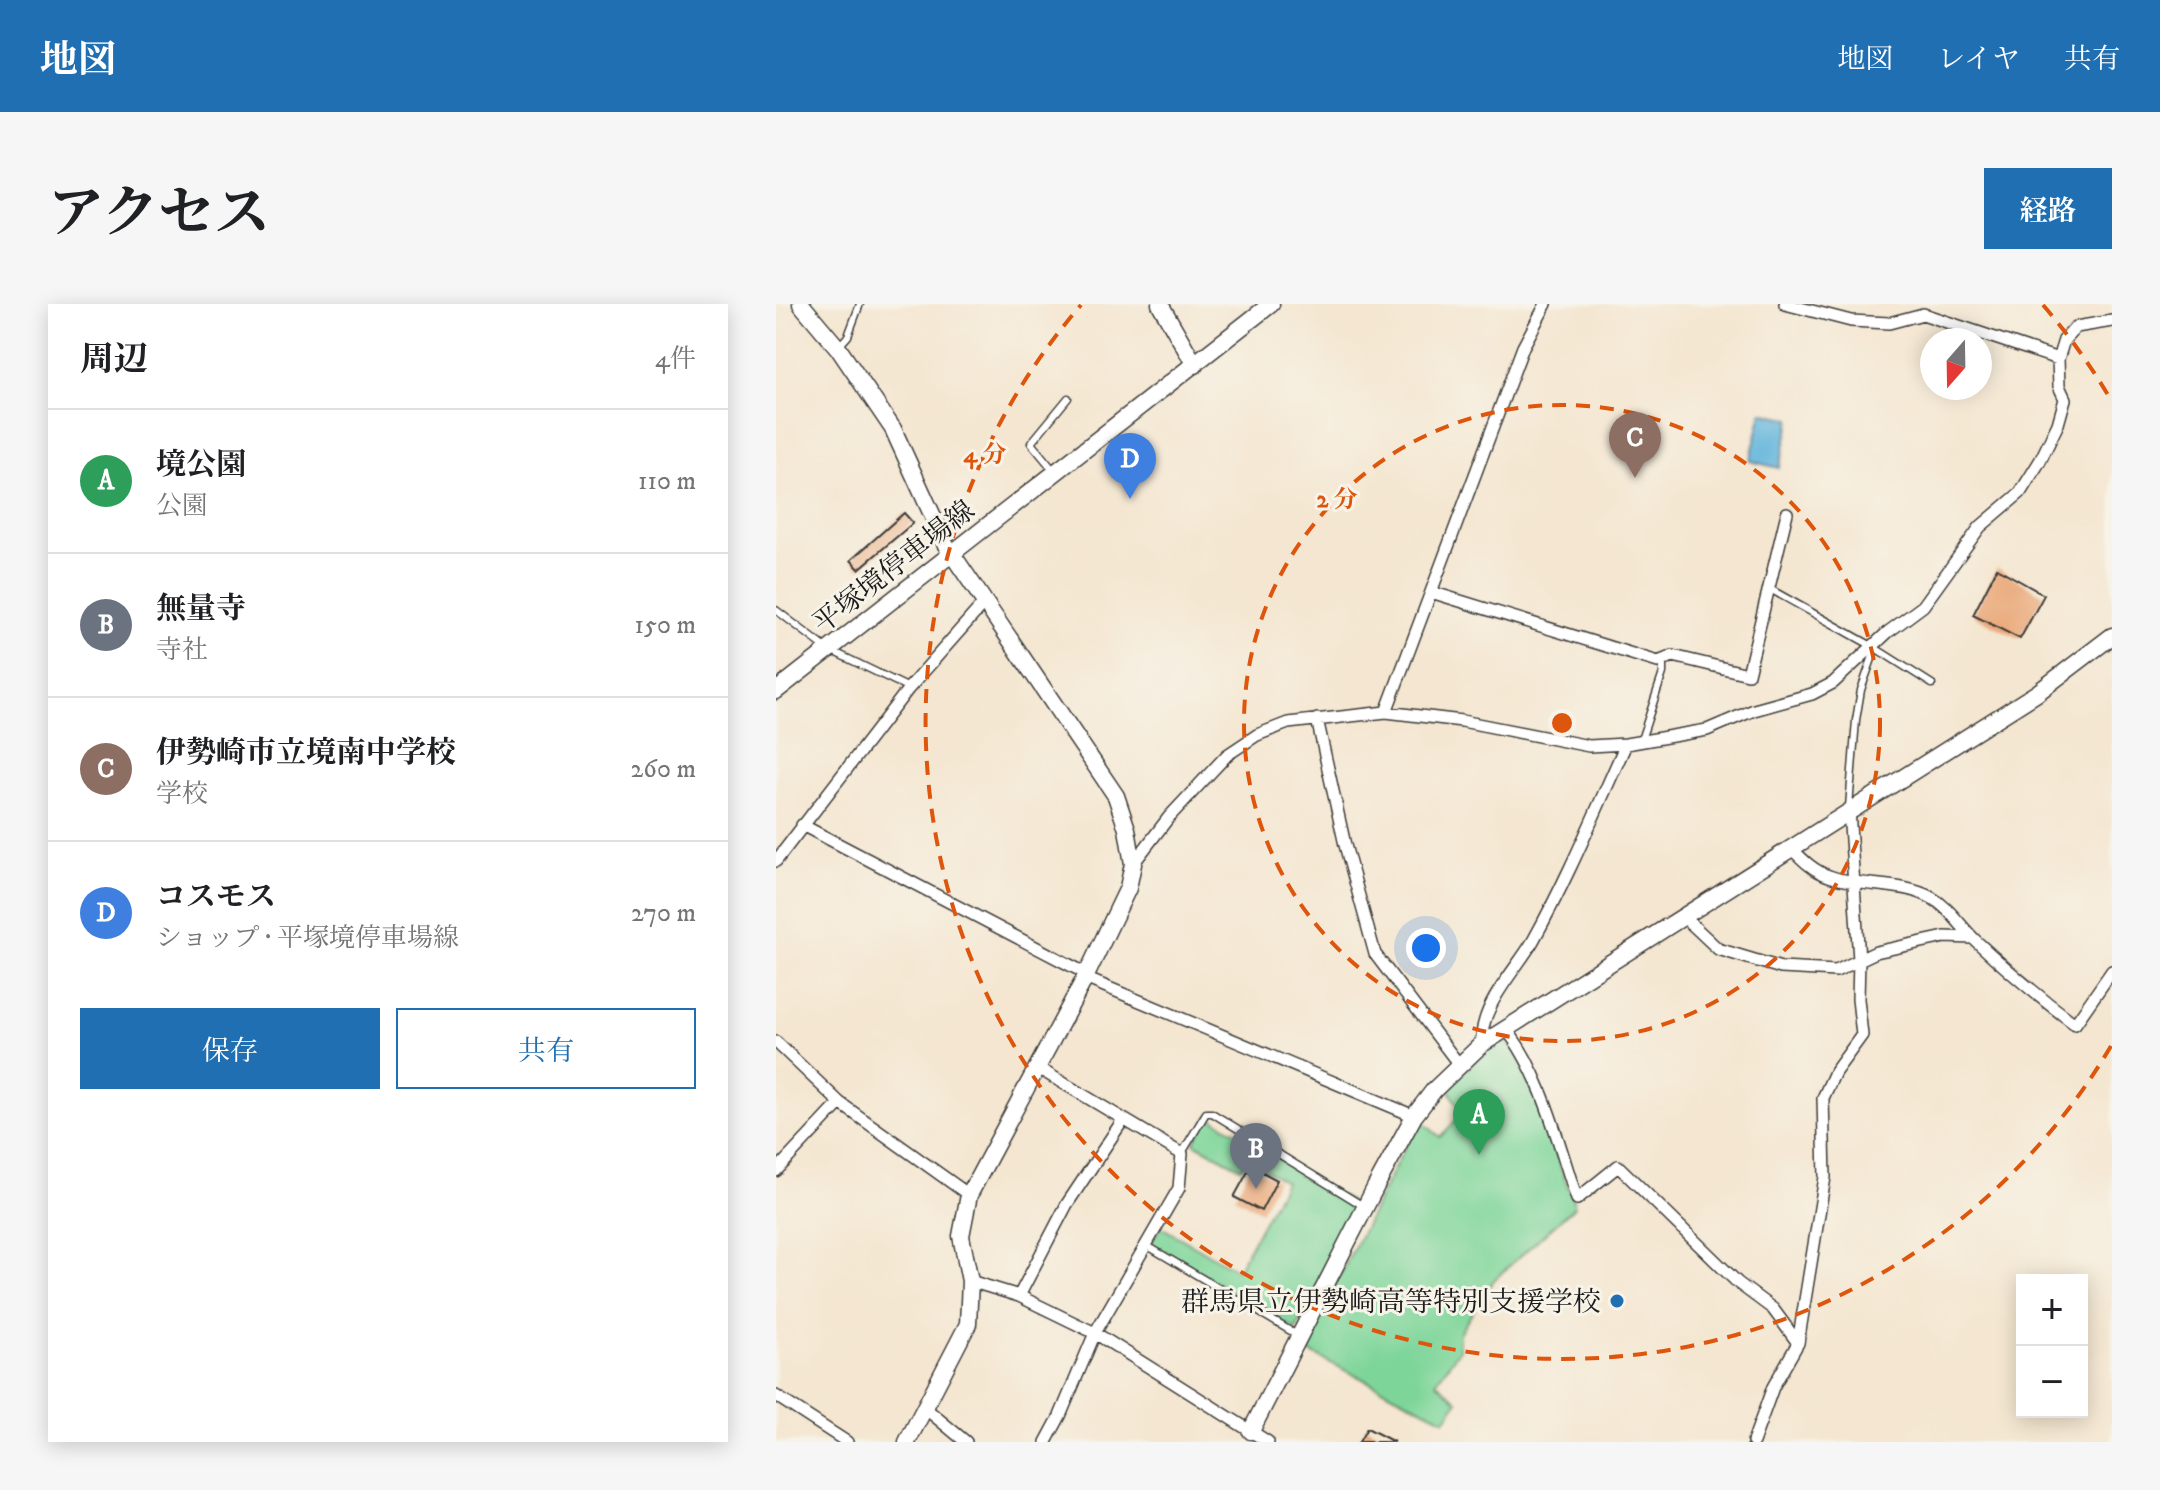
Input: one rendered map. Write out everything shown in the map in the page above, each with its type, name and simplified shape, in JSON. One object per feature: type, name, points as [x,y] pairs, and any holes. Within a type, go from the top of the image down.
[{"type":"street","points":[[801,304],[838,348],[893,429],[951,553],[1116,796],[1127,829],[1133,864],[1128,888],[1086,976],[969,1195],[961,1236],[970,1281],[968,1324],[907,1442]]},
{"type":"street","points":[[1160,304],[1195,365]]},
{"type":"street","name":"平塚境停車場線","points":[[776,691],[1271,304]]},
{"type":"street","points":[[1386,712],[1523,347],[1546,304]]},
{"type":"street","points":[[1785,304],[1851,321],[1889,323],[1923,314],[2058,359]]},
{"type":"street","points":[[1133,864],[1169,817],[1227,755],[1267,731],[1288,723],[1386,712],[1462,721],[1589,746],[1626,744],[1707,730],[1754,710],[1812,694],[1833,683],[1870,648],[1923,606],[1980,527],[2020,493],[2058,424],[2065,399],[2059,386],[2058,359],[2064,340],[2076,327],[2112,321]]},
{"type":"street","points":[[1431,592],[1658,662],[1673,656],[1748,674],[1787,513]]},
{"type":"street","points":[[776,861],[909,688],[984,603]]},
{"type":"street","points":[[1247,1436],[1414,1116],[1434,1090],[1482,1044],[2037,693],[2112,636]]},
{"type":"street","points":[[1317,719],[1345,845],[1375,954],[1460,1066]]},
{"type":"street","points":[[1482,1044],[1481,1031],[1501,989],[1532,942],[1626,744]]},
{"type":"street","points":[[1753,1442],[1773,1387],[1798,1343],[1825,1177],[1823,1098],[1835,1072],[1862,1035],[1849,810]]},
{"type":"street","points":[[802,825],[1086,976],[1414,1116]]},
{"type":"street","points":[[1790,847],[1811,868],[1830,877],[1914,891],[1931,898],[1945,907],[2025,987],[2075,1024],[2112,971]]},
{"type":"street","points":[[1683,916],[1718,949],[1781,968],[1836,971],[1876,952],[1945,937],[1973,938]]},
{"type":"street","points":[[1505,1028],[1521,1046],[1577,1199],[1618,1166],[1738,1283],[1773,1309],[1798,1343]]},
{"type":"street","points":[[776,1042],[840,1103],[969,1195]]},
{"type":"street","points":[[1038,1068],[1182,1154],[1179,1188],[1095,1333],[1046,1442]]},
{"type":"street","points":[[776,1171],[840,1103]]},
{"type":"street","points":[[1019,1296],[1067,1204],[1123,1120]]},
{"type":"street","points":[[970,1281],[1019,1296],[1095,1333],[1247,1436],[1268,1442]]},
{"type":"street","points":[[776,1396],[847,1442]]},
{"type":"street","points":[[925,1408],[966,1442]]},
{"type":"lane","points":[[838,348],[848,336],[860,304]]},
{"type":"lane","points":[[1055,472],[1031,443],[1068,398]]},
{"type":"lane","points":[[1768,589],[1932,684]]},
{"type":"lane","points":[[776,610],[829,649],[909,688]]},
{"type":"lane","points":[[1849,810],[1856,720],[1861,690],[1873,656],[1870,648]]},
{"type":"lane","points":[[1641,740],[1663,673],[1663,659]]},
{"type":"lane","points":[[1182,1154],[1206,1113],[1212,1113],[1365,1207]]},
{"type":"lane","points":[[1146,1245],[1299,1336]]},
{"type":"green space","points":[[1501,1038],[1518,1052],[1575,1206],[1494,1280],[1459,1333],[1459,1350],[1436,1382],[1458,1401],[1445,1420],[1303,1349],[1419,1119],[1440,1137],[1462,1114],[1447,1085]]},
{"type":"green space","points":[[1209,1116],[1357,1206],[1296,1330],[1150,1244],[1161,1227],[1237,1270],[1285,1182],[1249,1159],[1241,1168],[1194,1143]]},
{"type":"water","points":[[1762,412],[1791,419],[1779,468],[1750,461]]},
{"type":"building","points":[[904,513],[913,523],[859,569],[851,560]]},
{"type":"building","points":[[1997,568],[2044,595],[2020,639],[1973,615]]},
{"type":"building","points":[[1251,1166],[1277,1180],[1261,1211],[1234,1197]]},
{"type":"building","points":[[1367,1428],[1394,1442],[1359,1442]]},
{"type":"place","name":"伊勢崎市立境南中学校","points":[[1635,478]]},
{"type":"place","name":"コスモス","points":[[1130,499]]},
{"type":"place","name":"境公園","points":[[1479,1155]]},
{"type":"place","name":"無量寺","points":[[1256,1189]]},
{"type":"place","name":"群馬県立伊勢崎高等特別支援学校","points":[[1617,1301]]}]
